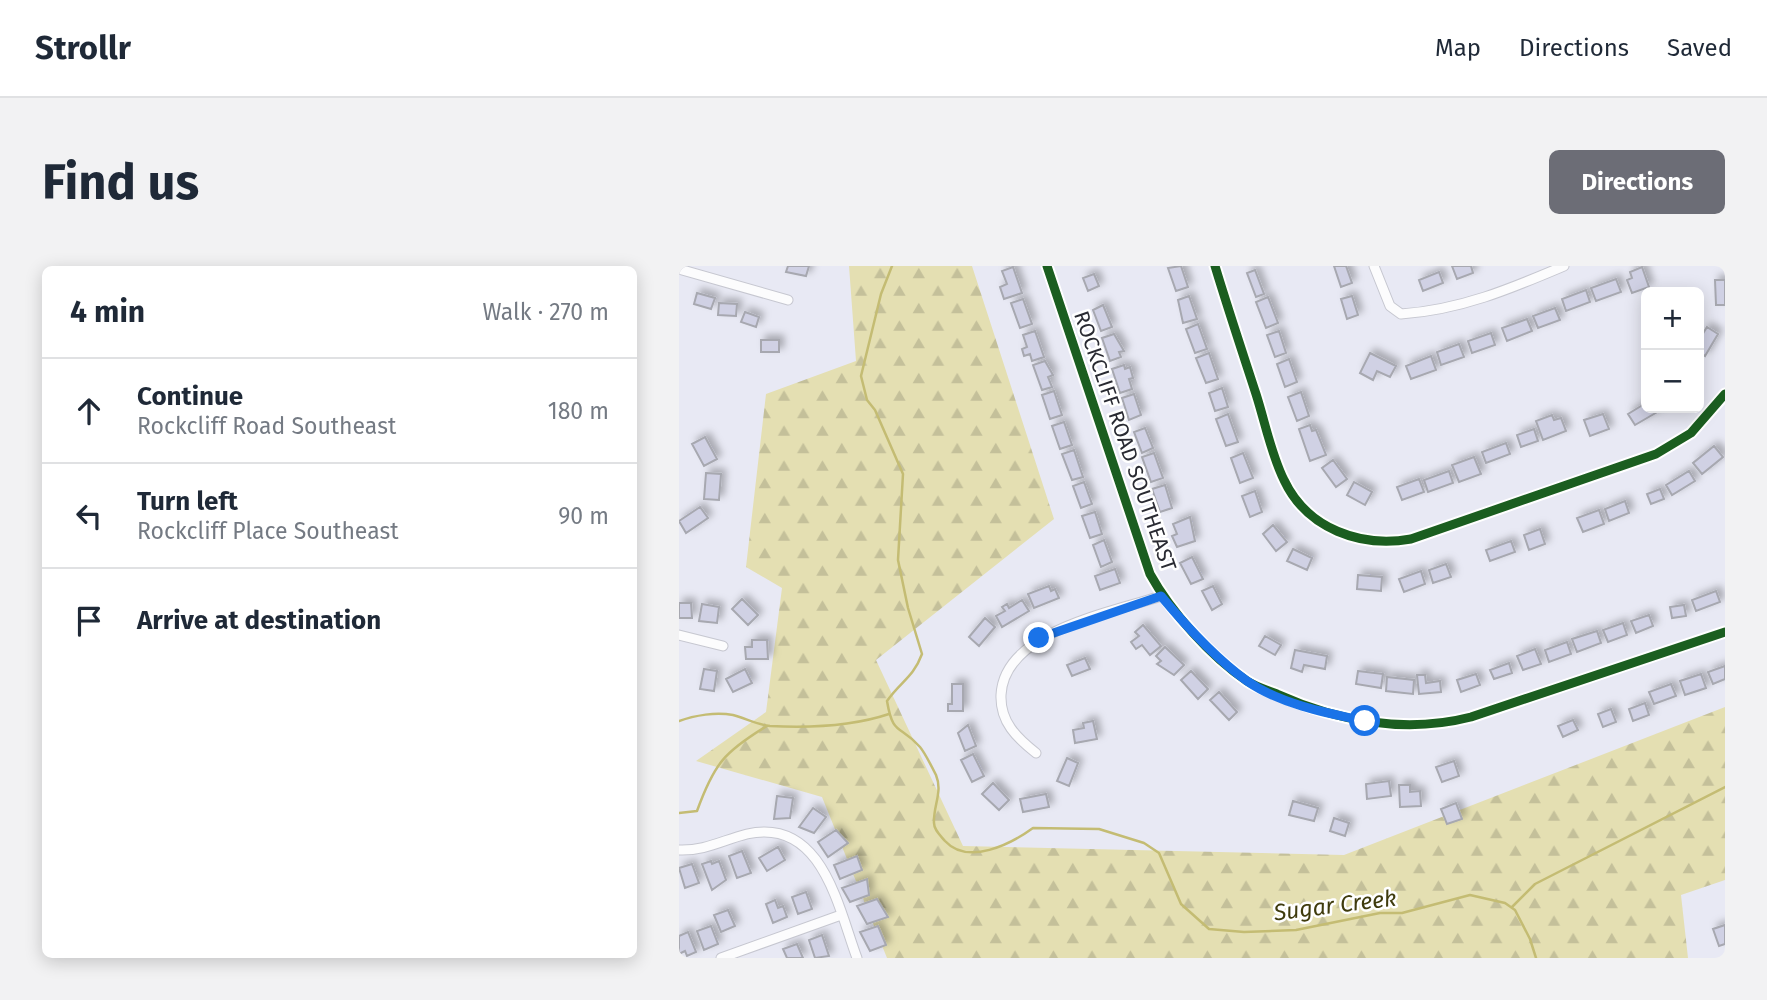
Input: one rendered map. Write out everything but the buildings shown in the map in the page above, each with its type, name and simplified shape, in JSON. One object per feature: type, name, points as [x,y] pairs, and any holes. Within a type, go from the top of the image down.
[{"type":"street","name":"ROCKCLIFF ROAD SOUTHEAST","points":[[1047,266],[1146,566],[1161,596],[1187,626],[1248,681],[1308,708],[1389,725],[1430,725],[1471,717],[1725,632]]},
{"type":"street","points":[[1215,266],[1283,479],[1309,513],[1331,529],[1356,538],[1383,542],[1411,539],[1644,460],[1691,433],[1725,394]]},
{"type":"street","points":[[1374,266],[1390,306],[1401,314],[1452,308],[1500,293],[1564,266]]},
{"type":"street","points":[[679,269],[788,300]]},
{"type":"street","points":[[1036,753],[1020,740],[1006,723],[1001,703],[1002,685],[1018,656],[1051,632],[1161,596]]},
{"type":"street","points":[[679,635],[723,646]]},
{"type":"street","points":[[679,850],[698,851],[747,834],[766,831],[785,835],[815,855],[826,873],[857,958]]},
{"type":"street","points":[[721,958],[841,915]]},
{"type":"green space","points":[[849,266],[972,266],[1054,519],[876,660],[963,846],[1344,855],[1725,707],[1725,880],[1681,895],[1688,958],[887,958],[822,797],[696,761],[766,712],[782,588],[746,567],[766,394],[856,361]]},
{"type":"waterway","name":"Sugar Creek","points":[[892,266],[881,294],[861,376],[867,400],[875,410],[903,474],[898,560],[908,608],[922,654],[911,674],[887,701],[895,725],[920,747],[936,775],[939,787],[934,826],[945,841],[965,852],[977,852],[1002,846],[1033,828],[1099,829],[1144,843],[1159,853],[1181,904],[1209,929],[1244,932],[1296,930],[1380,913],[1402,913],[1470,895],[1505,903],[1515,910],[1530,939],[1536,958]]},
{"type":"waterway","points":[[679,721],[720,714],[770,726],[815,726],[846,724],[889,714]]},
{"type":"waterway","points":[[679,813],[697,811],[709,782],[722,761],[740,744],[767,726]]},
{"type":"waterway","points":[[1512,907],[1535,884],[1725,787]]},
{"type":"cycle path","points":[[1047,266],[1150,574],[1193,633],[1220,660],[1250,683],[1347,718],[1396,724],[1446,722],[1471,717],[1725,632]]},
{"type":"cycle path","points":[[1215,266],[1284,480],[1294,497],[1321,523],[1355,537],[1392,541],[1411,539],[1656,454],[1691,433],[1725,394]]},
{"type":"route","points":[[1039,638],[1161,596],[1187,626],[1248,681],[1308,708],[1365,721]]}]
